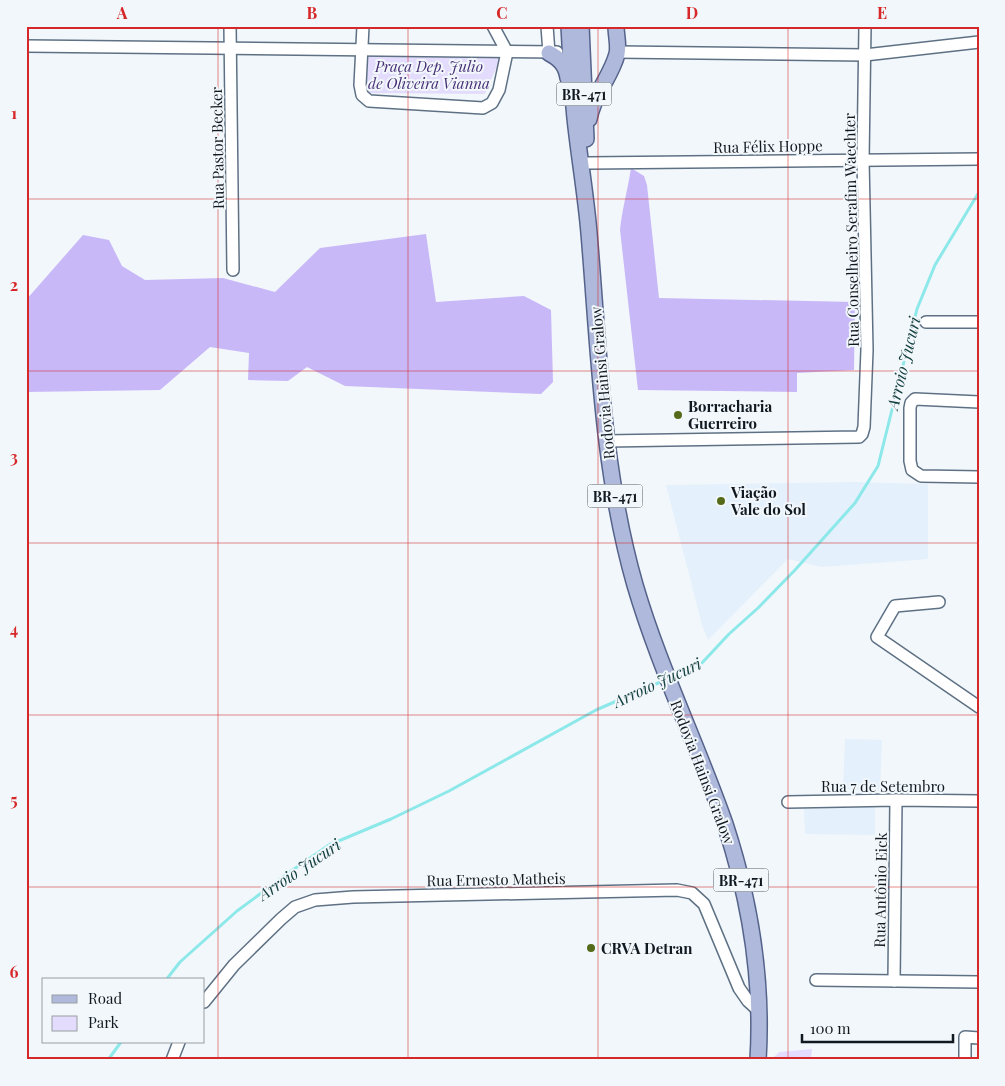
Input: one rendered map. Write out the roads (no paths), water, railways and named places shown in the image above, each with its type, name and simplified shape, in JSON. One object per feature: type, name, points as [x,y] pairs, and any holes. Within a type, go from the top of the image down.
[{"type":"main road","name":"Rodovia Hainsi Gralow","points":[[569,26],[574,114],[586,193],[611,481],[635,584],[661,663],[724,824],[745,893],[756,960],[760,1012],[758,1060]]},
{"type":"main road","name":"Rodovia Hainsi Gralow","points":[[581,26],[587,157],[586,193]]},
{"type":"main road","points":[[587,157],[589,118],[592,105],[617,52],[616,26]]},
{"type":"main road","points":[[549,53],[561,60],[565,66],[574,114]]},
{"type":"street","name":"Rua Pastor Becker","points":[[230,26],[233,270]]},
{"type":"street","points":[[363,26],[360,85],[362,95],[369,101],[483,108],[492,103],[499,90],[507,52],[493,26]]},
{"type":"street","points":[[547,26],[549,53]]},
{"type":"street","name":"Rua Conselheiro Serafim Waechter","points":[[606,440],[859,437],[862,434],[866,407],[867,350],[863,160],[865,26]]},
{"type":"street","points":[[617,52],[865,55],[979,42]]},
{"type":"street","points":[[26,46],[230,50],[570,52]]},
{"type":"street","name":"Rua Félix Hoppe","points":[[587,157],[863,160],[979,159]]},
{"type":"street","points":[[926,322],[979,322]]},
{"type":"street","points":[[979,402],[915,399],[911,403],[910,460],[912,470],[921,476],[979,477]]},
{"type":"street","points":[[939,602],[895,606],[877,638],[979,707]]},
{"type":"street","name":"Rua Antônio Eick","points":[[894,981],[896,800]]},
{"type":"street","name":"Rua 7 de Setembro","points":[[788,802],[979,801]]},
{"type":"street","name":"Rua Ernesto Matheis","points":[[205,1001],[234,964],[281,919],[296,907],[314,900],[353,897],[677,890],[692,893],[704,904],[739,988],[748,1001],[760,1012]]},
{"type":"street","points":[[816,980],[979,982]]},
{"type":"street","points":[[965,1060],[965,1037],[979,1038]]},
{"type":"street","points":[[172,1060],[178,1044]]},
{"type":"waterway","name":"Arroio Jucuri","points":[[673,676],[701,664],[795,570],[855,503],[878,466],[917,309],[935,265],[979,192]]},
{"type":"waterway","name":"Arroio Jucuri","points":[[168,978],[180,962],[237,911],[329,845],[391,819],[449,791],[596,710],[665,680]]},
{"type":"waterway","name":"Arroio Jucuri","points":[[108,1060],[120,1044]]},
{"type":"place","name":"Borracharia Guerreiro","points":[[678,415]]},
{"type":"place","name":"Viação Vale do Sol","points":[[721,501]]},
{"type":"place","name":"CRVA Detran","points":[[591,948]]},
{"type":"park label","name":"Praça Dep. Julio de Oliveira Vianna","points":[[429,74]]}]
